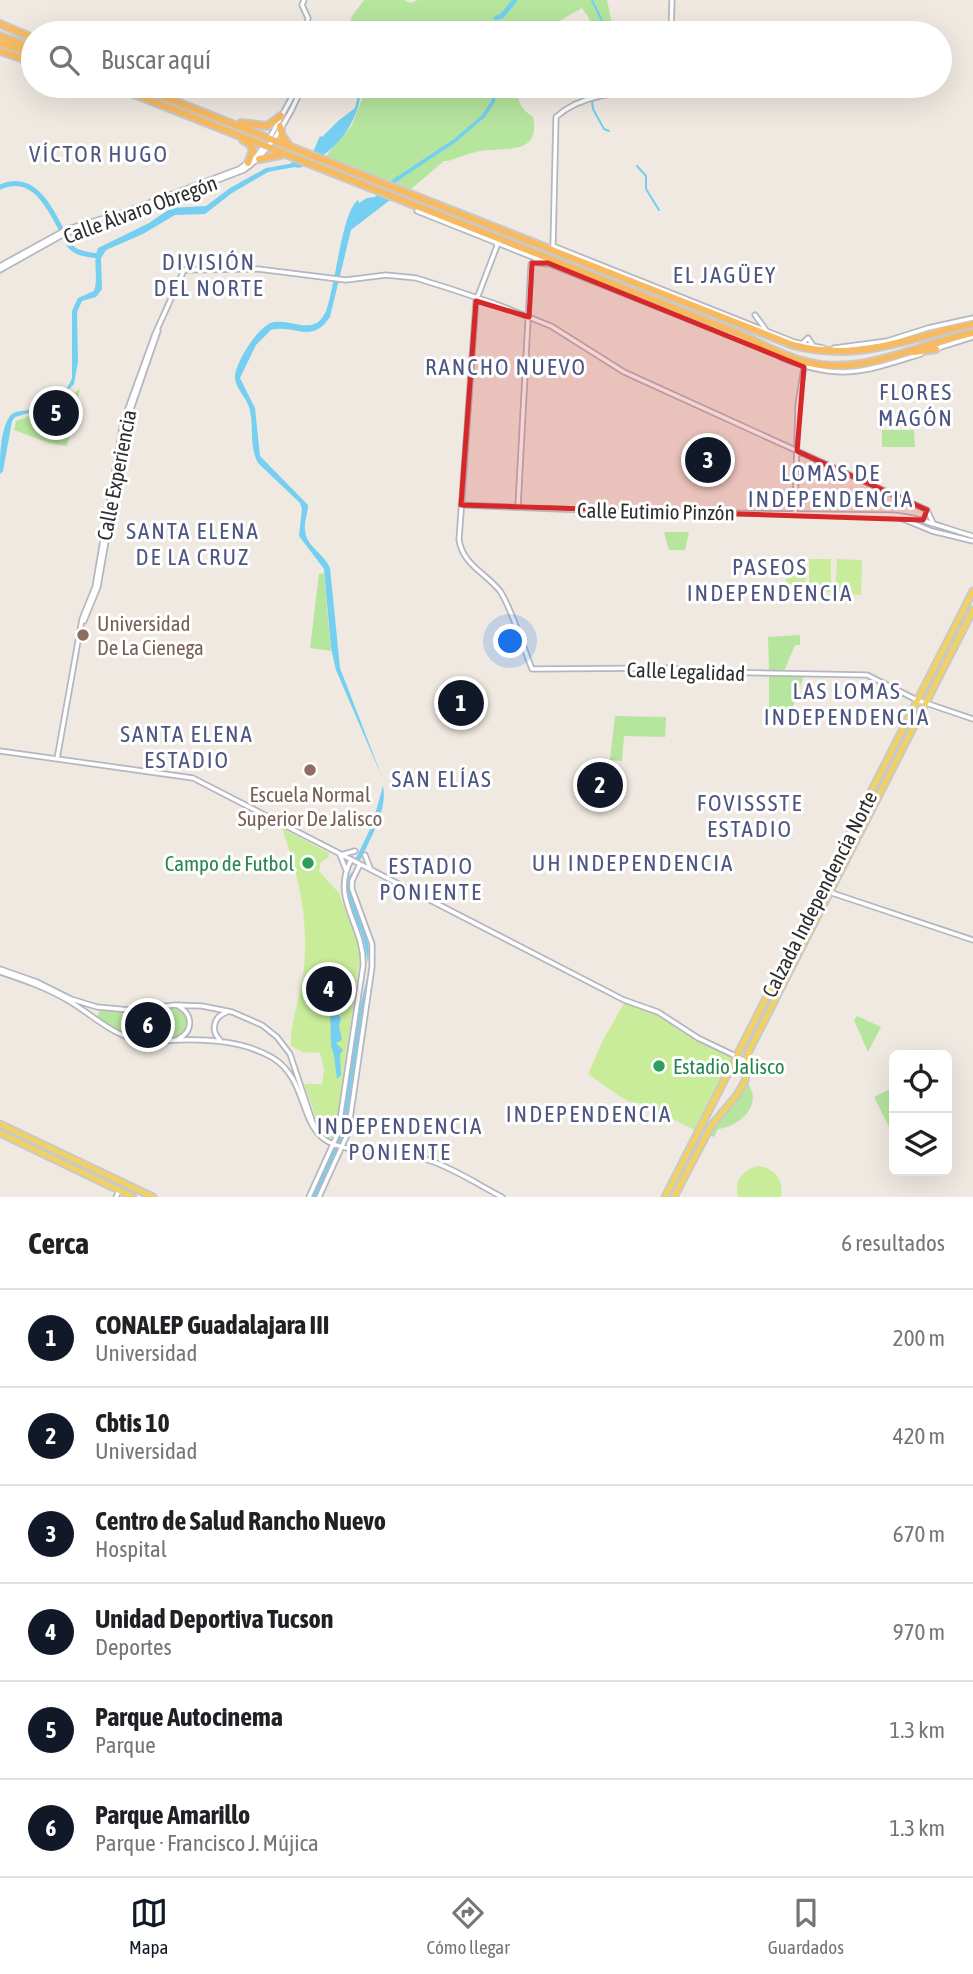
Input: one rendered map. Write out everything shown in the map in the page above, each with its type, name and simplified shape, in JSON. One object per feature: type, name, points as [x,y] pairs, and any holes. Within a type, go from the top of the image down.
[{"type":"highway","points":[[0,24],[21,33]]},
{"type":"highway","points":[[0,36],[21,44]]},
{"type":"highway","points":[[0,43],[21,50]]},
{"type":"highway","points":[[0,51],[21,58]]},
{"type":"highway","points":[[143,98],[448,221],[732,331],[801,366]]},
{"type":"highway","points":[[167,98],[805,348],[835,352],[863,351],[973,324]]},
{"type":"highway","points":[[226,121],[265,126],[273,124],[281,117]]},
{"type":"highway","points":[[280,126],[282,136],[289,146]]},
{"type":"highway","points":[[226,130],[251,146],[253,153],[248,163]]},
{"type":"highway","points":[[259,159],[272,155],[288,155]]},
{"type":"highway","points":[[402,201],[417,211]]},
{"type":"highway","points":[[433,202],[554,243]]},
{"type":"highway","points":[[918,338],[956,321]]},
{"type":"highway","points":[[784,356],[822,366],[848,367],[973,335]]},
{"type":"highway","points":[[895,355],[936,349]]},
{"type":"main road","name":"Calzada Independencia Norte","points":[[665,1197],[973,591]]},
{"type":"main road","name":"Calzada Independencia Norte","points":[[674,1197],[711,1126],[744,1084],[748,1053],[973,610]]},
{"type":"main road","points":[[0,1124],[153,1197]]},
{"type":"main road","points":[[0,1133],[118,1194],[133,1197]]},
{"type":"street","points":[[304,0],[302,5],[308,21]]},
{"type":"street","points":[[671,0],[671,21]]},
{"type":"street","points":[[271,138],[293,98]]},
{"type":"street","points":[[271,138],[294,98]]},
{"type":"street","points":[[593,98],[570,107],[556,117],[554,243],[631,277],[802,344],[831,349],[887,341],[973,318]]},
{"type":"street","name":"Calle Álvaro Obregón","points":[[64,232],[102,224],[244,170],[259,159],[271,138]]},
{"type":"street","name":"Calle Álvaro Obregón","points":[[0,268],[64,232],[228,174],[248,163],[266,147]]},
{"type":"street","points":[[417,211],[784,356]]},
{"type":"street","points":[[461,505],[477,297],[497,246],[496,241]]},
{"type":"street","points":[[517,506],[532,263],[548,263]]},
{"type":"street","name":"Calle Experiencia","points":[[57,760],[82,622],[98,587],[127,421],[158,330],[184,270],[258,269],[346,280],[386,275],[416,278],[477,297]]},
{"type":"street","points":[[631,277],[639,284]]},
{"type":"street","points":[[477,297],[555,329],[624,372],[927,510],[936,526]]},
{"type":"street","points":[[755,315],[768,331]]},
{"type":"street","points":[[796,513],[801,366],[834,373],[864,372],[973,335]]},
{"type":"street","name":"Calle Eutimio Pinzón","points":[[461,505],[634,512],[893,515],[923,520],[965,536]]},
{"type":"street","name":"Calle Legalidad","points":[[461,505],[459,540],[463,553],[471,565],[502,594],[532,669],[670,668],[709,672],[863,675],[917,700],[973,719]]},
{"type":"street","points":[[921,526],[927,510]]},
{"type":"street","name":"Calle Eutimio Pinzón","points":[[893,515],[921,526],[973,538]]},
{"type":"street","points":[[0,751],[193,778],[624,1000],[658,1012],[698,1038],[746,1061]]},
{"type":"street","points":[[338,854],[355,851]]},
{"type":"street","points":[[338,854],[346,870]]},
{"type":"street","points":[[365,855],[367,864],[374,872]]},
{"type":"street","points":[[309,1197],[339,1129],[363,954],[360,935],[344,898],[346,870],[351,860]]},
{"type":"street","points":[[319,1197],[348,1133],[372,960],[369,934],[352,889],[360,864]]},
{"type":"street","points":[[355,875],[363,871],[374,872]]},
{"type":"street","points":[[830,892],[973,940]]},
{"type":"street","points":[[0,971],[37,982],[80,1002],[103,1008],[131,1010],[175,1005],[202,1006],[232,1013],[268,1029],[290,1054],[315,1130]]},
{"type":"street","points":[[0,971],[48,990],[124,1036],[138,1040],[223,1042],[252,1049],[275,1059],[289,1073],[311,1124],[324,1139],[342,1146],[430,1160],[502,1197]]},
{"type":"street","points":[[175,1005],[185,1010],[190,1022],[186,1034],[176,1040]]},
{"type":"street","points":[[97,1021],[95,1012],[103,1008]]},
{"type":"street","points":[[223,1042],[215,1034],[215,1023],[223,1013],[232,1013]]},
{"type":"street","points":[[299,1091],[300,1080]]},
{"type":"highlighted area","points":[[532,263],[548,263],[804,367],[797,451],[927,510],[923,520],[461,505],[476,301],[529,317]]},
{"type":"green space","points":[[364,0],[404,0],[411,3],[417,0],[607,0],[611,21],[590,21],[582,8],[559,21],[351,21]]},
{"type":"green space","points":[[362,98],[519,98],[525,111],[533,117],[534,129],[532,138],[519,147],[480,151],[444,161],[411,189],[326,156],[352,125]]},
{"type":"green space","points":[[80,389],[67,446],[49,443],[14,430],[16,421],[53,408]]},
{"type":"green space","points":[[882,430],[914,430],[915,447],[882,447]]},
{"type":"green space","points":[[664,532],[689,532],[685,550],[669,550]]},
{"type":"green space","points":[[786,559],[806,559],[805,593],[786,593]]},
{"type":"green space","points":[[809,559],[831,559],[831,592],[809,592]]},
{"type":"green space","points":[[837,559],[862,560],[861,595],[835,594]]},
{"type":"green space","points":[[324,573],[331,651],[310,648],[319,574]]},
{"type":"green space","points":[[800,635],[800,645],[795,645],[784,671],[769,671],[768,637]]},
{"type":"green space","points":[[769,674],[804,675],[792,710],[769,709]]},
{"type":"green space","points":[[615,716],[666,717],[665,737],[624,736],[622,761],[610,760]]},
{"type":"green space","points":[[282,828],[329,853],[329,857],[321,862],[319,871],[339,893],[358,944],[360,957],[335,1133],[329,1140],[321,1132],[304,1084],[322,1084],[324,1069],[320,1053],[303,1052],[291,1046],[302,982],[305,942],[299,885]]},
{"type":"green space","name":"Estadio Jalisco","points":[[625,1002],[662,1016],[677,1029],[731,1058],[696,1131],[644,1104],[630,1102],[588,1074],[604,1038]]},
{"type":"green space","points":[[173,1008],[184,1013],[188,1023],[183,1034],[173,1038],[149,1039],[125,1034],[97,1016],[100,1011],[139,1012]]},
{"type":"green space","points":[[857,1016],[881,1027],[868,1052],[854,1020]]},
{"type":"green space","points":[[747,1082],[753,1098],[748,1113],[735,1123],[718,1129],[714,1137],[709,1135],[742,1092]]},
{"type":"green space","points":[[889,1090],[889,1127],[874,1097]]},
{"type":"green space","points":[[758,1166],[774,1172],[780,1180],[781,1197],[738,1197],[740,1177]]},
{"type":"water","points":[[357,98],[360,98],[354,118],[343,136],[328,152],[309,164],[268,172],[232,193],[205,214],[175,215],[143,234],[106,250],[101,258],[102,289],[96,297],[82,301],[77,312],[78,362],[74,384],[52,406],[15,417],[3,471],[0,474],[2,436],[10,416],[50,403],[66,390],[72,378],[72,311],[78,298],[94,291],[98,248],[149,223],[171,208],[206,206],[230,188],[266,168],[289,164],[313,152],[320,136],[355,108]]},
{"type":"water","points":[[495,98],[485,117],[456,142],[396,182],[390,200],[351,230],[330,317],[323,325],[310,332],[271,330],[256,345],[240,378],[255,408],[260,456],[308,505],[306,535],[330,568],[340,668],[382,777],[336,670],[331,648],[324,569],[299,536],[302,509],[300,503],[258,463],[249,406],[237,386],[235,377],[249,345],[268,324],[281,322],[310,325],[321,319],[329,300],[343,234],[352,207],[358,200],[359,203],[375,197],[392,180],[454,139],[482,115]]},
{"type":"water","points":[[383,786],[383,804],[377,824],[361,859],[357,861],[372,825]]},
{"type":"water","points":[[353,871],[349,888],[366,932],[368,963],[362,935],[347,894],[348,878]]},
{"type":"water","points":[[368,973],[345,1132],[316,1197],[312,1197],[341,1132],[359,1012]]},
{"type":"water","points":[[330,1006],[335,1006],[335,1011],[341,1018],[339,1026],[342,1040],[336,1043],[343,1050],[340,1054],[341,1075],[337,1079],[331,1046]]},
{"type":"waterway","points":[[496,18],[502,16],[515,0]]},
{"type":"waterway","points":[[592,0],[602,21]]},
{"type":"waterway","points":[[592,101],[593,109],[604,129],[609,131]]},
{"type":"waterway","points":[[637,166],[646,176],[646,189],[659,210]]},
{"type":"waterway","points":[[0,187],[21,184],[38,193],[70,246],[81,253],[99,256]]},
{"type":"place","name":"Parque Autocinema","points":[[56,413]]},
{"type":"place","name":"Centro de Salud Rancho Nuevo","points":[[708,460]]},
{"type":"place","name":"Universidad De La Cienega","points":[[83,635]]},
{"type":"place","name":"CONALEP Guadalajara III","points":[[461,703]]},
{"type":"place","name":"Escuela Normal Superior De Jalisco","points":[[310,770]]},
{"type":"place","name":"Cbtis 10","points":[[600,785]]},
{"type":"place","name":"Campo de Futbol","points":[[308,863]]},
{"type":"place","name":"Unidad Deportiva Tucson","points":[[329,989]]},
{"type":"place","name":"Parque Amarillo","points":[[148,1025]]},
{"type":"place","name":"Estadio Jalisco","points":[[659,1066]]},
{"type":"district","name":"VÍCTOR HUGO","points":[[99,154]]},
{"type":"district","name":"DIVISIÓN DEL NORTE","points":[[209,275]]},
{"type":"district","name":"EL JAGÜEY","points":[[725,275]]},
{"type":"district","name":"RANCHO NUEVO","points":[[506,367]]},
{"type":"district","name":"FLORES MAGÓN","points":[[916,405]]},
{"type":"district","name":"LOMAS DE INDEPENDENCIA","points":[[831,486]]},
{"type":"district","name":"SANTA ELENA DE LA CRUZ","points":[[193,544]]},
{"type":"district","name":"PASEOS INDEPENDENCIA","points":[[770,580]]},
{"type":"district","name":"LAS LOMAS INDEPENDENCIA","points":[[847,704]]},
{"type":"district","name":"SANTA ELENA ESTADIO","points":[[187,747]]},
{"type":"district","name":"SAN ELÍAS","points":[[442,779]]},
{"type":"district","name":"FOVISSSTE ESTADIO","points":[[750,816]]},
{"type":"district","name":"UH INDEPENDENCIA","points":[[633,863]]},
{"type":"district","name":"ESTADIO PONIENTE","points":[[431,879]]},
{"type":"district","name":"INDEPENDENCIA","points":[[589,1114]]},
{"type":"district","name":"INDEPENDENCIA PONIENTE","points":[[400,1139]]}]
